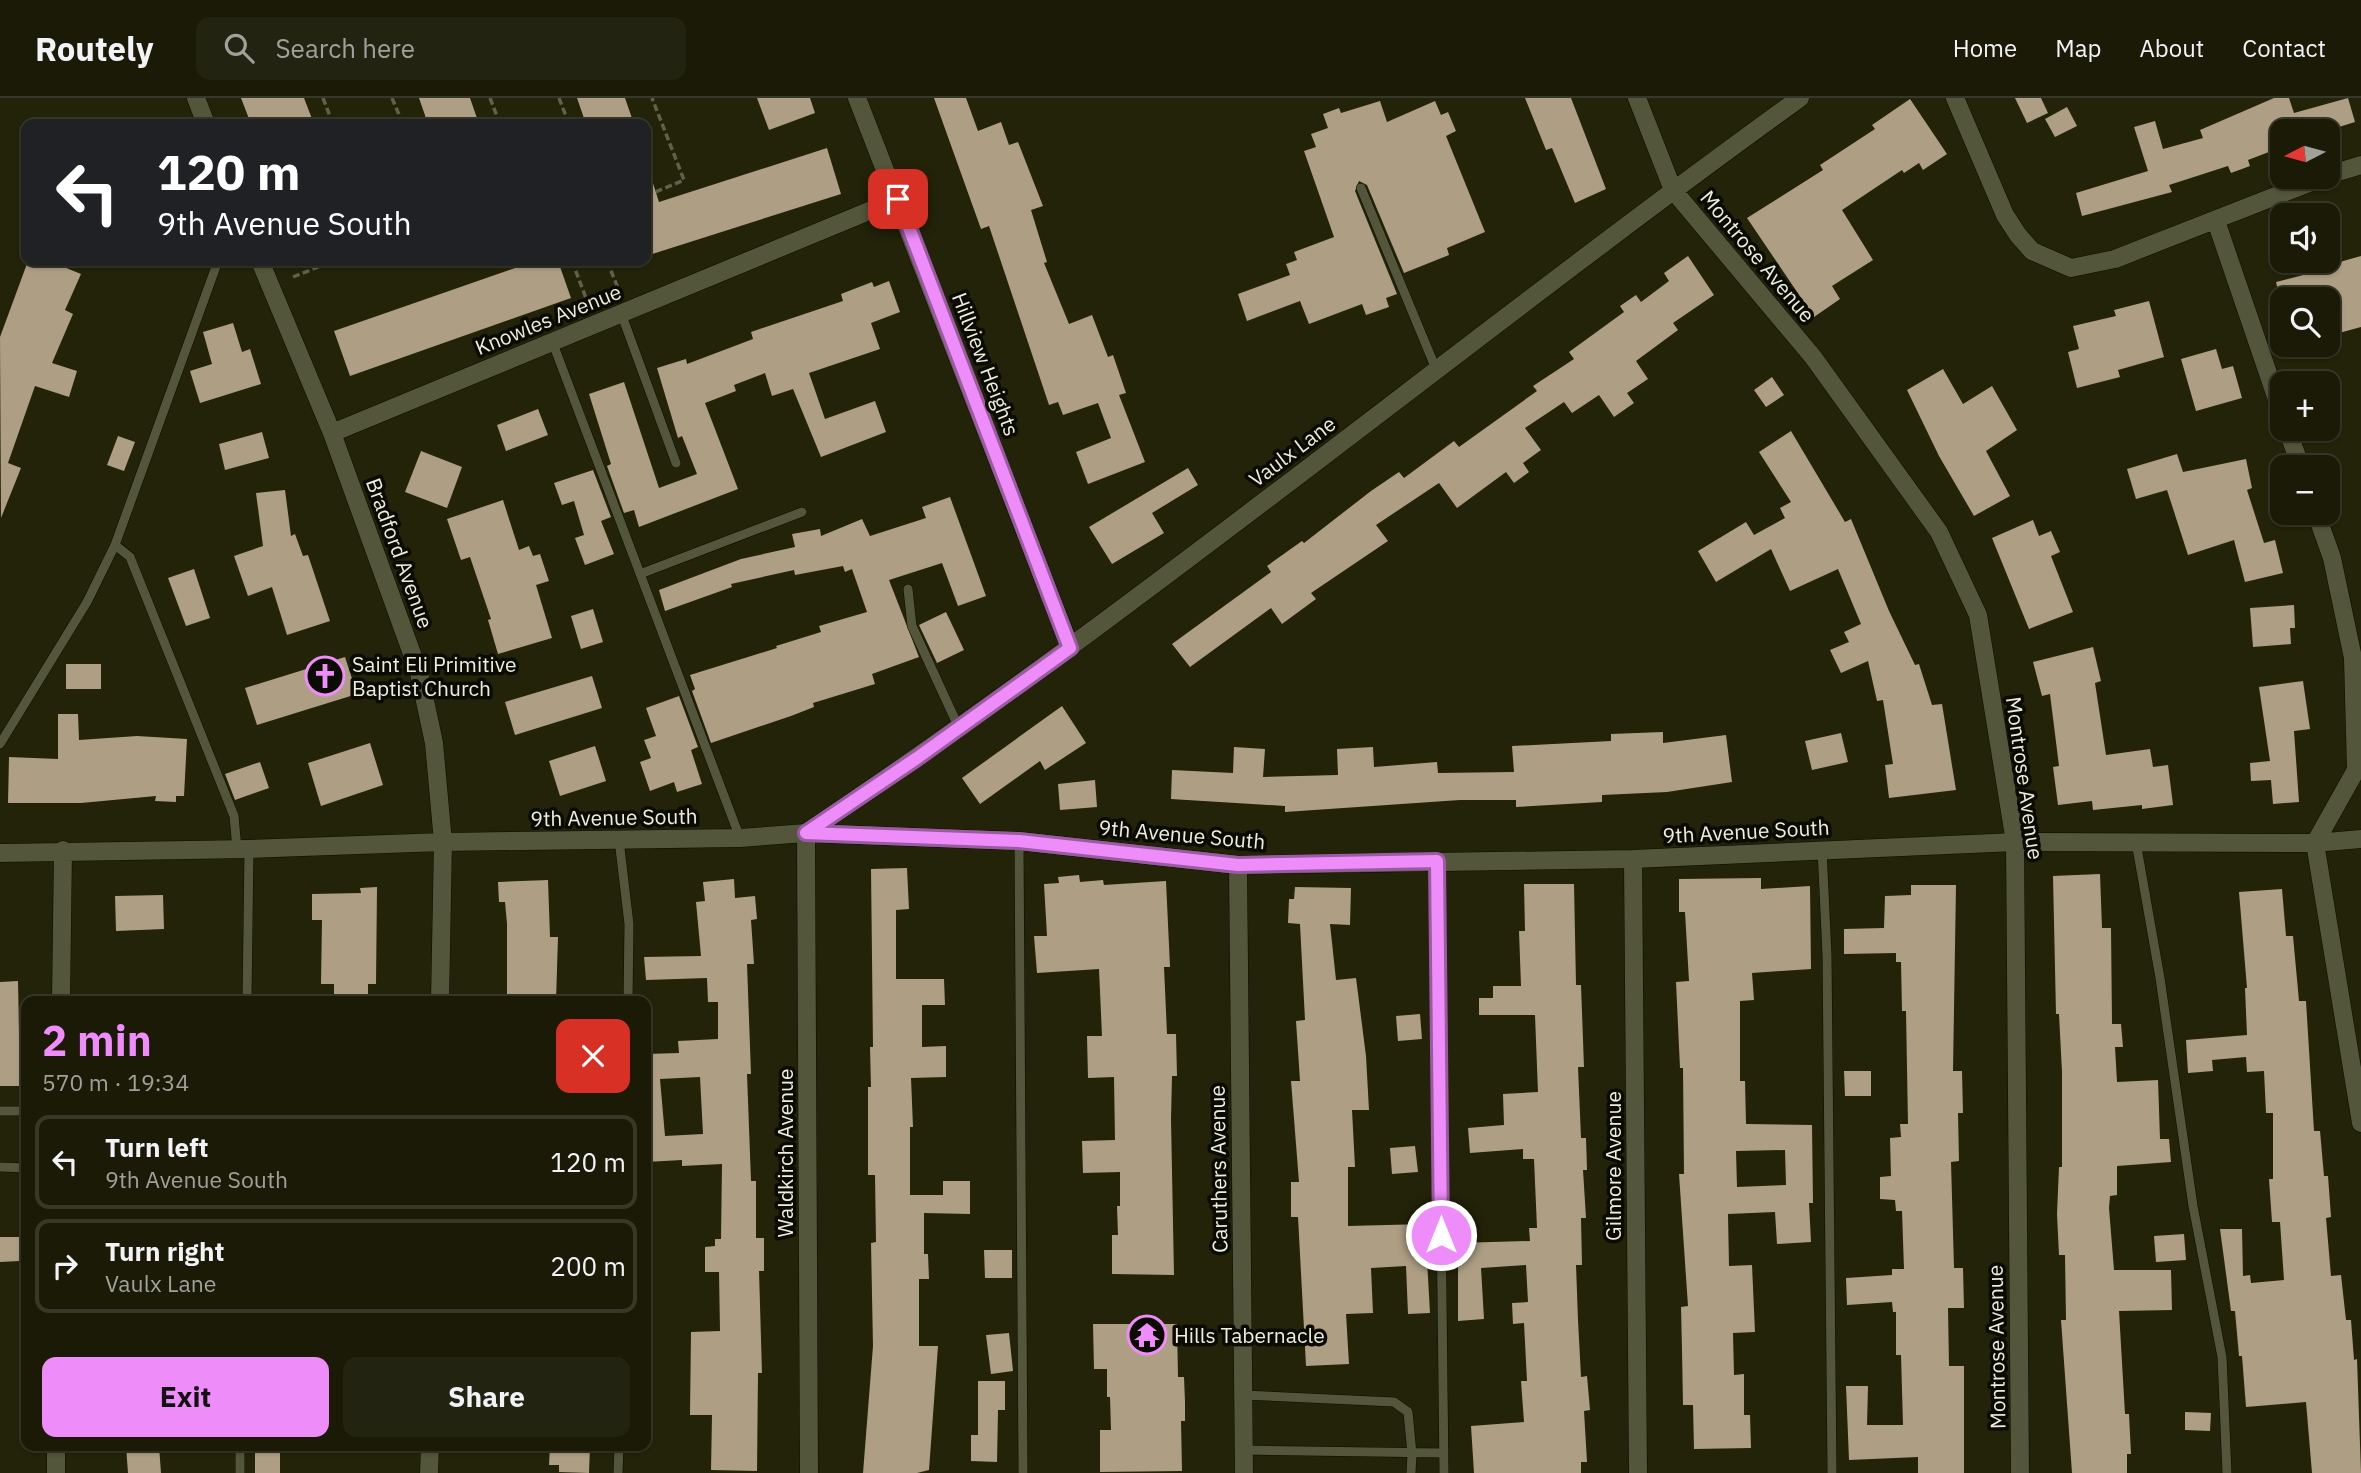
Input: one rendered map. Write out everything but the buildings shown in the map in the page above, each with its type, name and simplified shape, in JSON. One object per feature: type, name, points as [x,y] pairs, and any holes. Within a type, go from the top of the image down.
[{"type":"street","points":[[196,98],[204,119]]},
{"type":"street","name":"Hillview Heights","points":[[857,98],[1070,648]]},
{"type":"street","name":"Montrose Avenue","points":[[1637,98],[1673,190],[1813,357],[1940,532],[1978,615],[2015,842],[2020,1473]]},
{"type":"street","name":"Vaulx Lane","points":[[806,833],[1070,648],[1673,190],[1800,98]]},
{"type":"street","points":[[1955,98],[2005,215],[2032,251],[2051,262],[2071,268],[2085,268],[2216,221],[2294,189]]},
{"type":"street","points":[[2340,172],[2361,165]]},
{"type":"street","name":"Knowles Avenue","points":[[332,433],[898,199]]},
{"type":"street","points":[[2216,221],[2270,379]]},
{"type":"street","name":"Bradford Avenue","points":[[262,266],[332,433],[419,673],[435,743],[443,842],[440,996]]},
{"type":"street","points":[[2320,525],[2332,558],[2353,658],[2356,770],[2315,843],[2361,1123]]},
{"type":"street","name":"9th Avenue South","points":[[0,852],[740,838],[806,833],[1019,841],[1238,865],[1633,859],[2015,842],[2315,843],[2361,839]]},
{"type":"street","name":"Waldkirch Avenue","points":[[806,833],[809,1473]]},
{"type":"street","points":[[61,996],[63,850]]},
{"type":"street","name":"Gilmore Avenue","points":[[1633,859],[1638,1473]]},
{"type":"street","name":"Caruthers Avenue","points":[[1238,865],[1244,1473]]},
{"type":"street","points":[[56,1451],[56,1473]]},
{"type":"street","points":[[429,1473],[430,1451]]},
{"type":"lane","points":[[1361,188],[1436,369]]},
{"type":"lane","points":[[0,744],[87,602],[115,545],[216,266]]},
{"type":"lane","points":[[621,313],[676,463]]},
{"type":"lane","points":[[552,341],[740,838]]},
{"type":"lane","points":[[640,574],[802,512]]},
{"type":"lane","points":[[115,545],[130,557],[234,816],[243,849],[247,996]]},
{"type":"lane","points":[[908,589],[912,626],[959,728]]},
{"type":"lane","points":[[619,840],[629,924],[628,996]]},
{"type":"lane","points":[[1019,841],[1023,1473]]},
{"type":"lane","points":[[2136,842],[2160,978],[2193,1206],[2222,1357],[2227,1473]]},
{"type":"lane","points":[[1822,849],[1827,955],[1832,1473]]},
{"type":"lane","points":[[1437,861],[1444,1473]]},
{"type":"lane","points":[[0,1111],[21,1111]]},
{"type":"lane","points":[[0,1167],[21,1168]]},
{"type":"lane","points":[[1243,1395],[1394,1402],[1408,1412],[1412,1454],[1410,1473]]},
{"type":"lane","points":[[1244,1450],[1443,1453]]},
{"type":"lane","points":[[240,1451],[240,1473]]},
{"type":"lane","points":[[618,1473],[619,1451]]},
{"type":"path","points":[[323,98],[331,119]]},
{"type":"path","points":[[392,98],[401,119]]},
{"type":"path","points":[[490,98],[498,119]]},
{"type":"path","points":[[558,98],[567,119]]},
{"type":"path","points":[[651,195],[684,180],[652,98]]},
{"type":"path","points":[[292,276],[319,266]]},
{"type":"path","points":[[574,266],[589,306]]},
{"type":"path","points":[[609,266],[620,293]]},
{"type":"place","name":"Saint Eli Primitive Baptist Church","points":[[325,676]]},
{"type":"place","name":"Hills Tabernacle","points":[[1147,1335]]},
{"type":"route","points":[[898,199],[1070,648],[917,758],[806,833],[1019,841],[1238,865],[1437,861],[1441,1235]]}]
